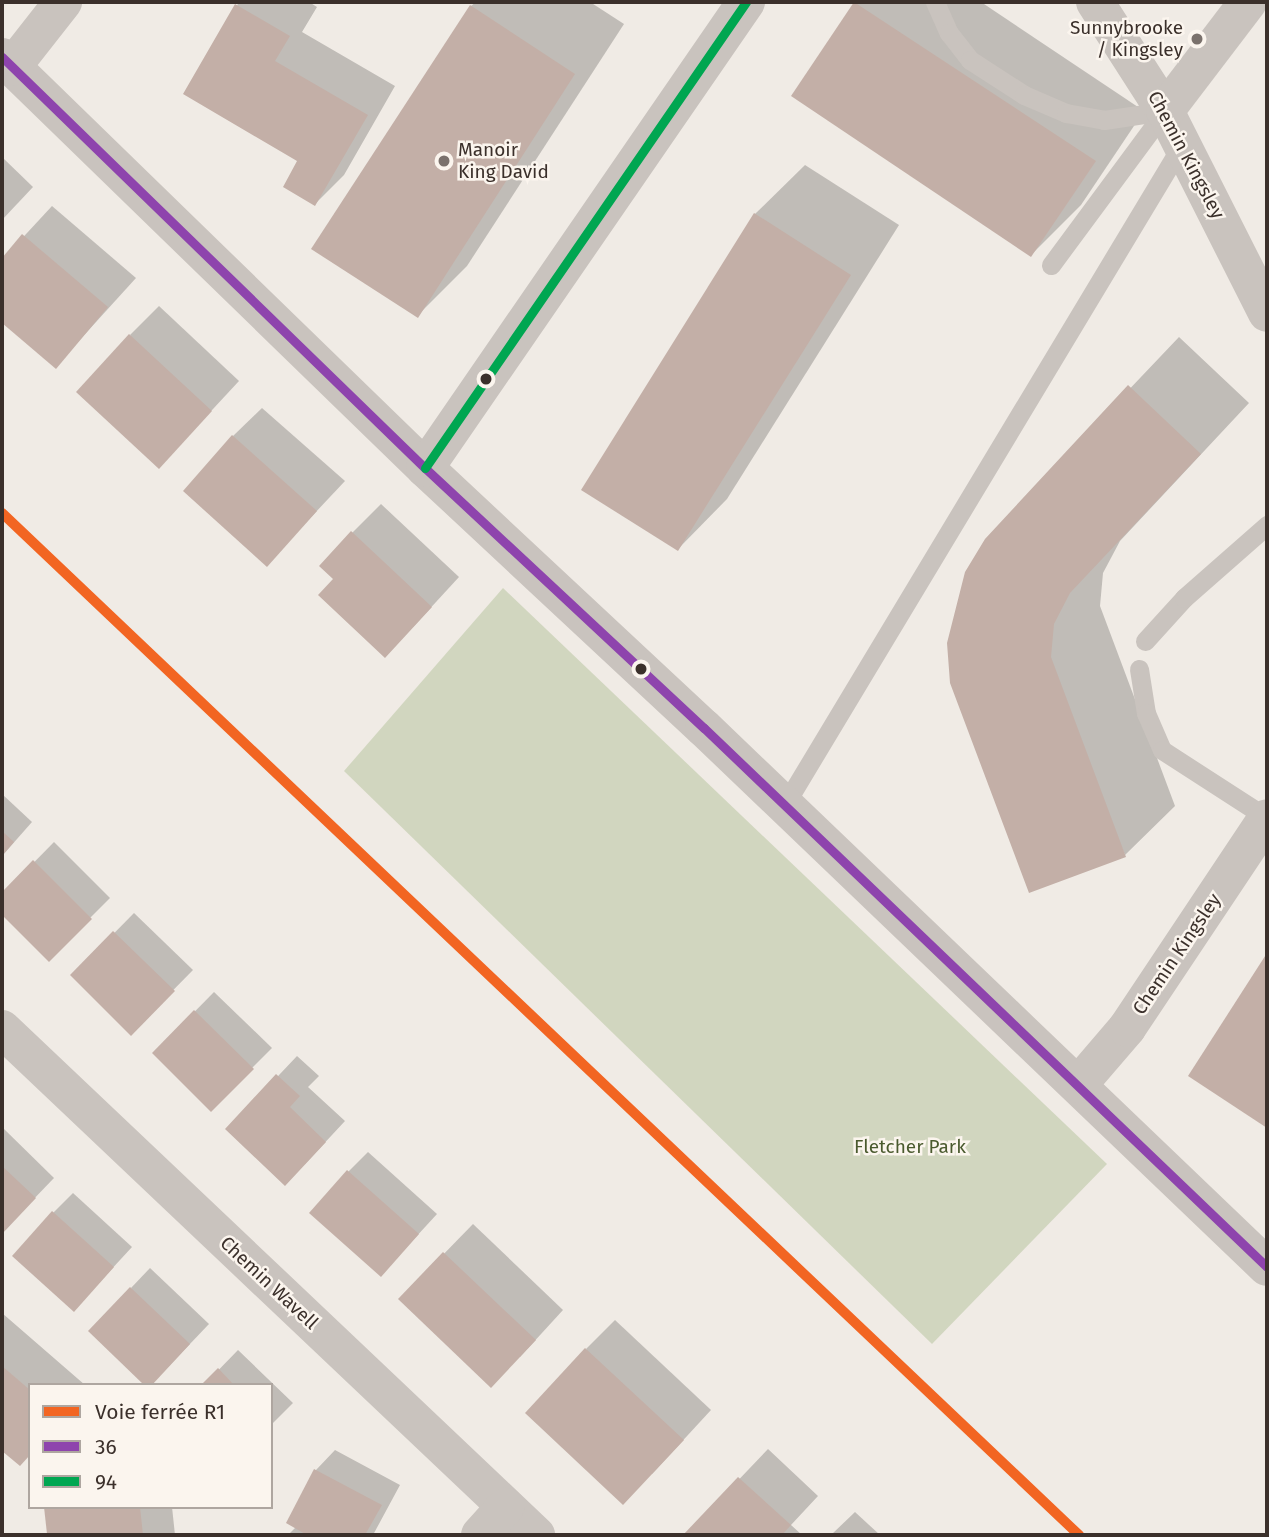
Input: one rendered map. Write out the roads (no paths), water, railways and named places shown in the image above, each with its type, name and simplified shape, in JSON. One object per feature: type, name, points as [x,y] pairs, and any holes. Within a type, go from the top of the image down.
[{"type":"street","points":[[63,2],[7,62],[76,133],[425,468],[1079,1084],[1267,1267]]},
{"type":"street","points":[[425,468],[746,2]]},
{"type":"street","name":"Chemin Kingsley","points":[[1095,2],[1174,127],[1267,313]]},
{"type":"street","points":[[1174,127],[1248,2]]},
{"type":"street","name":"Chemin Kingsley","points":[[1079,1084],[1128,1028],[1267,818]]},
{"type":"street","name":"Chemin Wavell","points":[[2,1029],[536,1535]]},
{"type":"street","points":[[480,1535],[505,1507]]},
{"type":"lane","points":[[935,2],[949,33],[970,60],[1024,95],[1066,113],[1174,127]]},
{"type":"lane","points":[[1051,265],[1174,127]]},
{"type":"lane","points":[[784,806],[1174,127]]},
{"type":"lane","points":[[1145,640],[1184,598],[1267,525]]},
{"type":"lane","points":[[1139,668],[1146,713],[1162,750],[1267,818]]},
{"type":"rail line","name":"R1","points":[[2,513],[1079,1535]]},
{"type":"place","name":"Sunnybrooke / Kingsley","points":[[1197,39]]},
{"type":"place","name":"Manoir King David","points":[[444,161]]},
{"type":"park label","name":"Fletcher Park","points":[[910,1147]]}]
